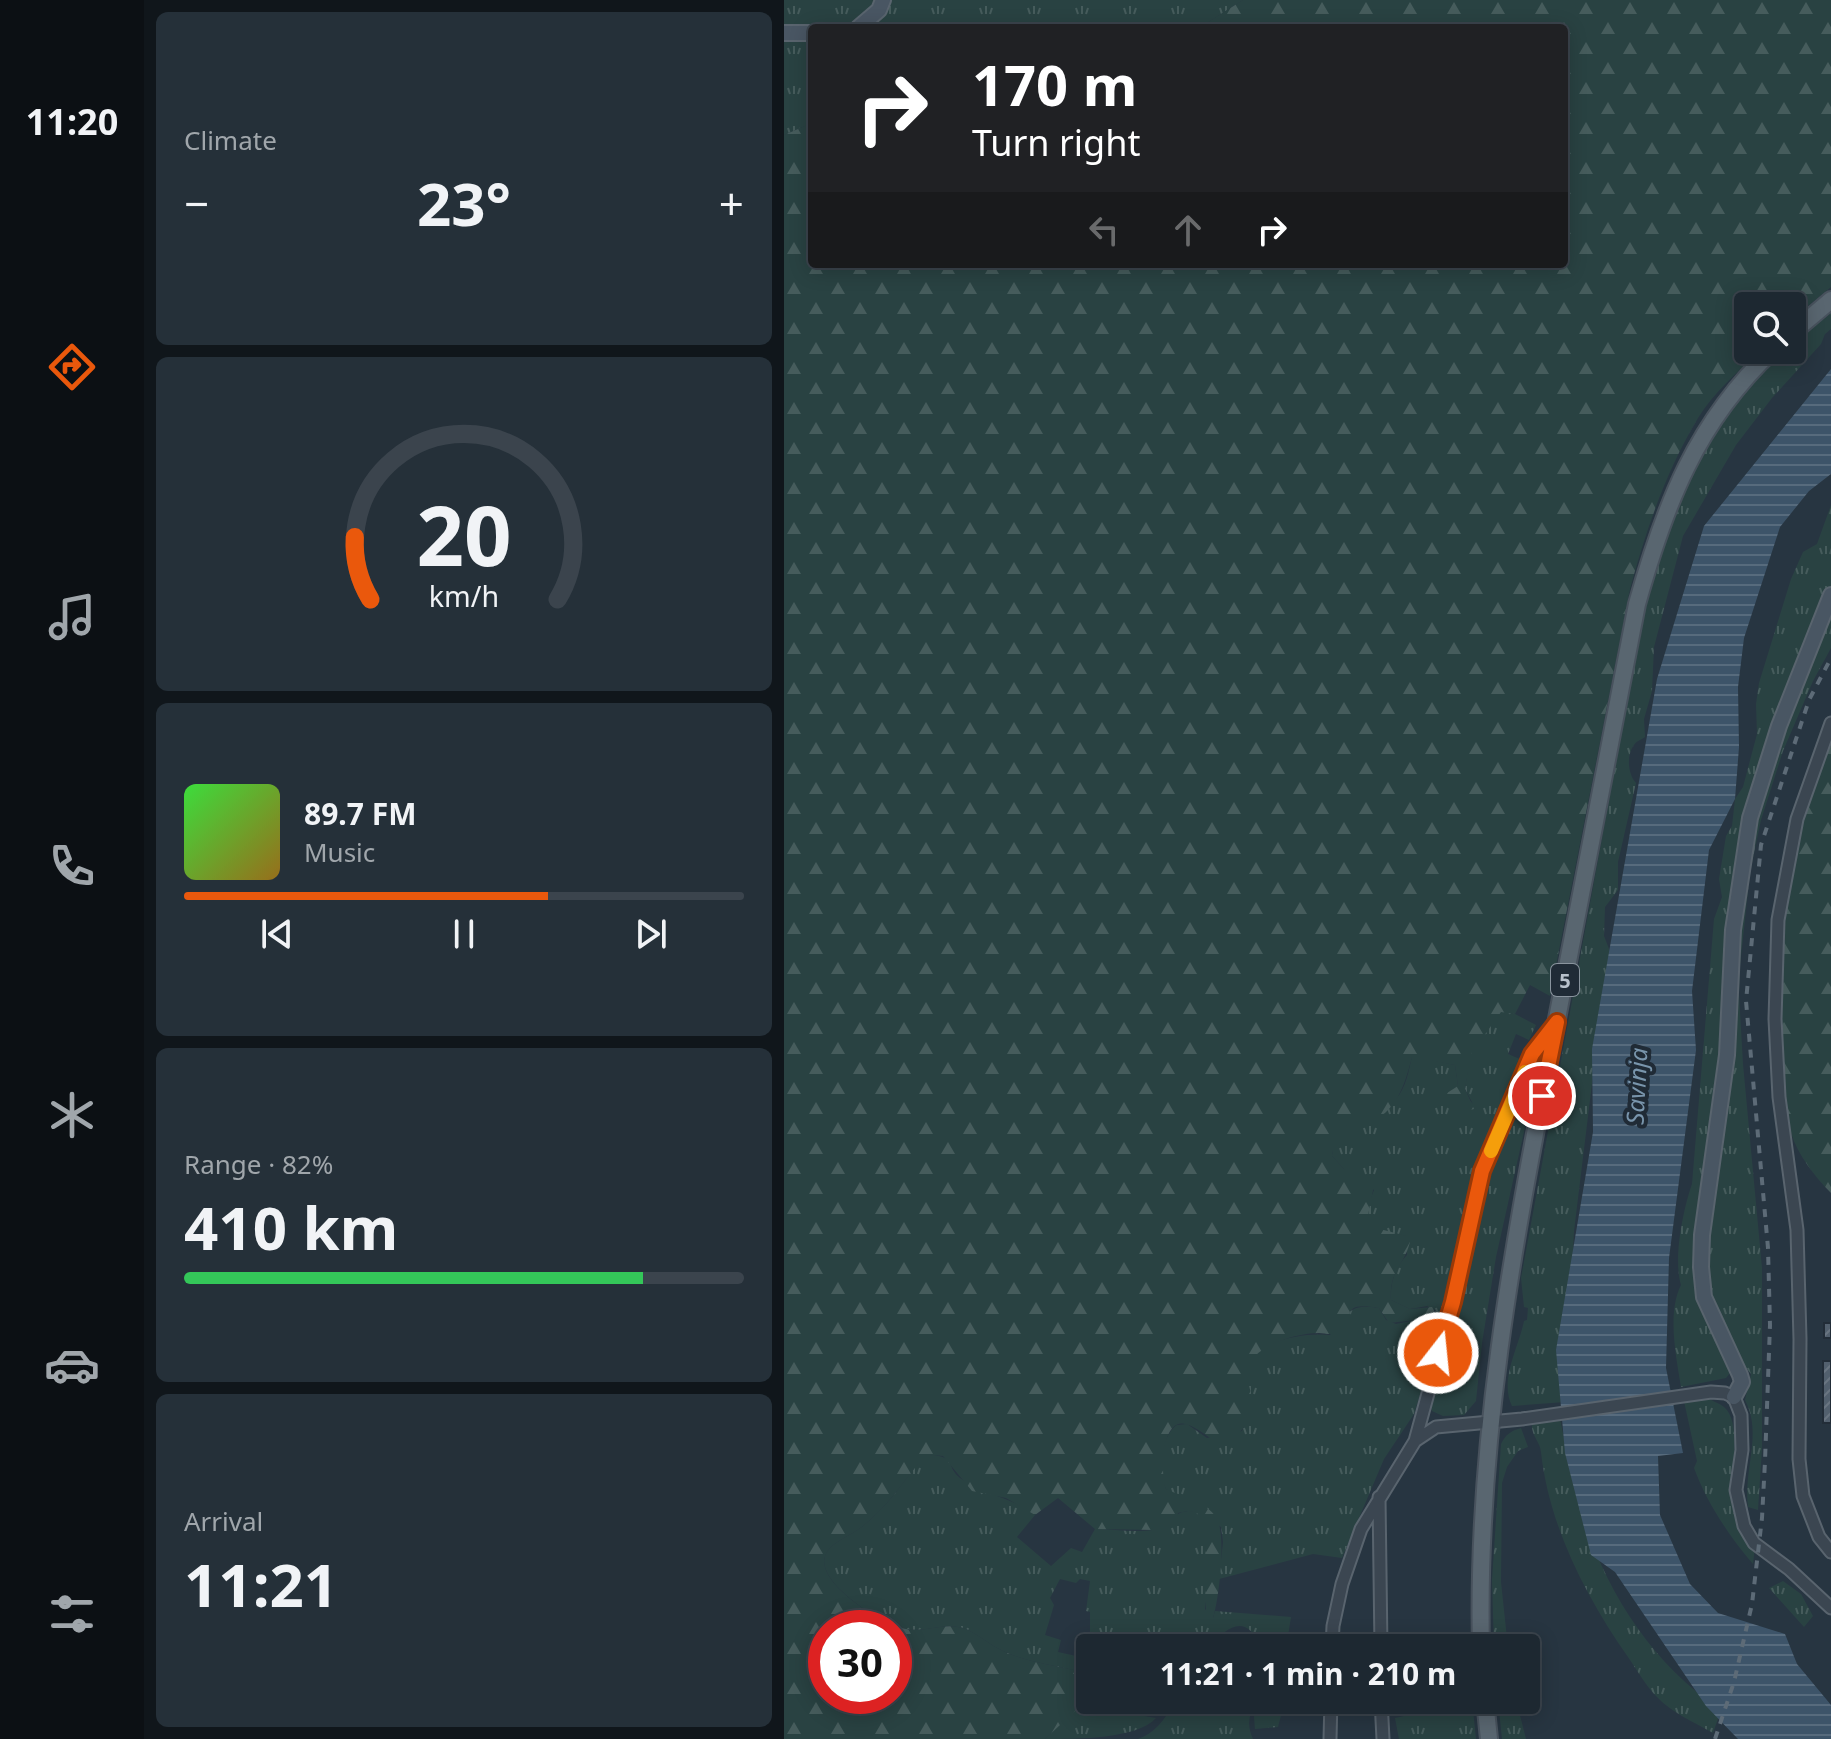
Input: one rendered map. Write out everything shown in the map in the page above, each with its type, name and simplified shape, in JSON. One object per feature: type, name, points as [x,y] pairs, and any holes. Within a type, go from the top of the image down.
[{"type":"main road","points":[[1806,321],[1831,300]]},
{"type":"main road","name":"5","points":[[1481,1634],[1480,1550],[1489,1422],[1512,1252],[1637,604],[1675,487],[1703,436],[1758,364]]},
{"type":"main road","points":[[1486,1714],[1489,1739]]},
{"type":"street","points":[[863,24],[879,10],[883,0]]},
{"type":"street","points":[[784,33],[808,33]]},
{"type":"street","points":[[1831,595],[1779,726],[1750,818],[1733,930],[1727,1055],[1702,1235],[1701,1267],[1704,1297],[1742,1382],[1734,1397],[1741,1415],[1742,1450],[1736,1490],[1744,1526],[1754,1543],[1789,1569],[1831,1608]]},
{"type":"street","points":[[1831,723],[1797,819],[1778,920],[1775,1019],[1779,1097],[1797,1230],[1800,1471],[1803,1496],[1819,1537],[1831,1552]]},
{"type":"street","points":[[1333,1634],[1342,1584],[1361,1529],[1415,1441],[1453,1302],[1482,1171],[1532,1054],[1557,1022]]},
{"type":"street","points":[[1415,1441],[1436,1427],[1711,1392],[1734,1397]]},
{"type":"street","points":[[1379,1496],[1381,1634]]},
{"type":"street","points":[[1330,1739],[1331,1714]]},
{"type":"street","points":[[1382,1714],[1383,1739]]},
{"type":"green space","points":[[784,0],[877,0],[860,19],[848,24],[784,25]]},
{"type":"green space","points":[[892,0],[1243,0],[1205,24],[875,24]]},
{"type":"green space","points":[[1243,0],[1831,0],[1831,287],[1806,308],[1806,292],[1734,292],[1734,364],[1746,364],[1704,409],[1687,438],[1658,501],[1643,545],[1630,589],[1550,996],[1530,985],[1515,1014],[1501,1012],[1471,1054],[1465,1089],[1474,1109],[1458,1113],[1448,1108],[1447,1093],[1458,1086],[1455,1065],[1412,1057],[1403,1087],[1391,1107],[1381,1115],[1346,1126],[1336,1140],[1332,1156],[1344,1169],[1374,1179],[1368,1226],[1407,1236],[1410,1242],[1392,1282],[1391,1300],[1410,1309],[1432,1307],[1436,1321],[1431,1334],[1425,1341],[1418,1340],[1416,1320],[1389,1323],[1379,1308],[1358,1307],[1350,1312],[1343,1326],[1335,1333],[1294,1337],[1268,1346],[1255,1356],[1247,1367],[1252,1402],[1249,1417],[1243,1429],[1233,1438],[1220,1444],[1186,1424],[1178,1424],[1171,1429],[1163,1460],[1166,1489],[1212,1512],[1219,1525],[1221,1566],[1213,1618],[1206,1619],[1206,1531],[1198,1514],[1190,1511],[1178,1513],[1169,1526],[1155,1530],[1095,1529],[1058,1498],[1035,1515],[1006,1498],[972,1491],[943,1456],[923,1458],[872,1519],[836,1543],[825,1556],[825,1567],[831,1579],[865,1610],[808,1610],[808,1714],[912,1714],[912,1630],[944,1627],[966,1629],[1011,1654],[1076,1671],[1076,1710],[1045,1739],[784,1739],[784,135],[808,125],[808,268],[1568,268],[1568,24],[1205,24]]},
{"type":"green space","points":[[784,38],[808,39],[808,125],[784,135]]},
{"type":"green space","points":[[1831,313],[1831,329],[1806,361],[1806,334]]},
{"type":"green space","points":[[1773,364],[1803,364],[1736,445],[1683,536],[1654,647],[1652,691],[1644,719],[1645,737],[1631,749],[1629,759],[1636,783],[1618,862],[1618,890],[1605,907],[1604,936],[1611,954],[1574,1231],[1565,1402],[1512,1406],[1509,1375],[1528,1308],[1524,1307],[1521,1278],[1645,609],[1664,538],[1685,486],[1730,413]]},
{"type":"green space","points":[[1831,505],[1831,587],[1762,762],[1728,987],[1697,1262],[1730,1373],[1726,1378],[1681,1387],[1675,1348],[1674,1308],[1681,1285],[1679,1248],[1682,1221],[1692,1184],[1714,919],[1722,897],[1719,879],[1726,836],[1732,826],[1735,799],[1743,787],[1757,734],[1759,683],[1791,579],[1803,552],[1817,544]]},
{"type":"green space","points":[[1831,600],[1831,648],[1783,751],[1761,820],[1750,872],[1740,966],[1743,1064],[1762,1268],[1762,1449],[1758,1510],[1748,1507],[1747,1493],[1753,1439],[1745,1400],[1751,1374],[1712,1312],[1705,1261],[1734,943],[1761,792]]},
{"type":"green space","points":[[1831,732],[1831,1193],[1808,1165],[1791,1133],[1785,1097],[1780,1016],[1784,933],[1796,853]]},
{"type":"green space","points":[[1501,1011],[1515,1014],[1536,1025],[1529,1040],[1516,1034],[1508,1054],[1522,1060],[1474,1184],[1432,1356],[1414,1414],[1384,1459],[1342,1558],[1313,1554],[1219,1579],[1223,1542],[1221,1527],[1166,1489],[1162,1464],[1167,1437],[1177,1425],[1187,1424],[1207,1438],[1242,1431],[1251,1404],[1246,1369],[1259,1351],[1270,1345],[1295,1337],[1330,1335],[1345,1315],[1362,1307],[1379,1308],[1386,1320],[1396,1324],[1416,1320],[1417,1332],[1437,1320],[1435,1310],[1427,1306],[1410,1309],[1391,1300],[1394,1276],[1407,1255],[1406,1236],[1367,1227],[1367,1209],[1374,1190],[1344,1169],[1332,1156],[1334,1140],[1346,1125],[1382,1109],[1396,1099],[1405,1084],[1412,1056],[1455,1065],[1458,1086],[1473,1104],[1465,1089],[1470,1054]]},
{"type":"green space","points":[[1534,1058],[1540,1060],[1496,1257],[1476,1401],[1464,1415],[1443,1416],[1432,1411],[1431,1391],[1444,1360],[1485,1173],[1512,1123],[1513,1108]]},
{"type":"green space","points":[[1707,1398],[1724,1407],[1734,1428],[1733,1509],[1739,1529],[1755,1547],[1753,1564],[1719,1519],[1694,1468],[1697,1461],[1684,1401]]},
{"type":"green space","points":[[1560,1419],[1578,1503],[1605,1572],[1619,1599],[1653,1649],[1696,1692],[1721,1710],[1713,1733],[1676,1713],[1653,1693],[1584,1585],[1552,1507],[1540,1448],[1532,1428],[1532,1424]]},
{"type":"green space","points":[[1521,1428],[1528,1447],[1518,1451],[1507,1467],[1502,1483],[1501,1582],[1507,1634],[1494,1634],[1492,1580],[1501,1444],[1509,1433]]},
{"type":"green space","points":[[933,1455],[945,1458],[956,1474],[969,1484],[1035,1515],[1017,1537],[1051,1566],[1071,1548],[1082,1552],[1095,1529],[1152,1530],[1184,1511],[1197,1513],[1204,1521],[1208,1539],[1205,1609],[1213,1618],[1215,1611],[1291,1617],[1288,1634],[1252,1634],[1243,1626],[1236,1626],[1222,1634],[1090,1634],[1090,1612],[1086,1611],[1090,1581],[1080,1579],[1076,1583],[1060,1579],[1050,1598],[1054,1605],[1045,1635],[1061,1640],[1058,1652],[1076,1656],[1076,1671],[1011,1654],[966,1629],[951,1626],[912,1629],[912,1610],[867,1610],[831,1578],[825,1567],[825,1556],[831,1547],[880,1511],[923,1457]]},
{"type":"green space","points":[[1783,1581],[1801,1594],[1813,1616],[1804,1627],[1769,1588]]},
{"type":"green space","points":[[1076,1709],[1076,1714],[1137,1714],[1156,1718],[1147,1725],[1121,1734],[1045,1739]]},
{"type":"green space","points":[[1168,1714],[1250,1714],[1253,1739],[1138,1739]]},
{"type":"green space","points":[[1255,1714],[1281,1714],[1278,1727],[1255,1729]]},
{"type":"green space","points":[[1414,1714],[1473,1714],[1476,1739],[1399,1739],[1395,1718]]},
{"type":"green space","points":[[1499,1714],[1520,1714],[1526,1739],[1502,1739]]},
{"type":"water","name":"Savinja","points":[[1831,369],[1831,474],[1809,491],[1780,527],[1744,638],[1738,687],[1739,747],[1735,799],[1709,850],[1692,991],[1696,1050],[1669,1258],[1666,1368],[1683,1453],[1658,1456],[1660,1515],[1690,1584],[1718,1613],[1785,1634],[1797,1664],[1831,1705],[1831,1739],[1738,1739],[1706,1706],[1615,1572],[1591,1555],[1565,1453],[1556,1350],[1593,1132],[1592,1049],[1657,679],[1704,526]]},
{"type":"building","points":[[1824,1323],[1831,1323],[1831,1338],[1824,1338]]},
{"type":"building","points":[[1823,1361],[1831,1361],[1831,1423],[1823,1423]]},
{"type":"railway","points":[[1715,1739],[1734,1682],[1752,1604],[1765,1461],[1770,1325],[1768,1248],[1746,1001],[1761,845],[1809,700],[1831,658]]},
{"type":"slow traffic","points":[[1491,1151],[1525,1072]]},
{"type":"route","points":[[1438,1353],[1453,1302],[1482,1171],[1532,1054],[1557,1022],[1542,1096]]}]
